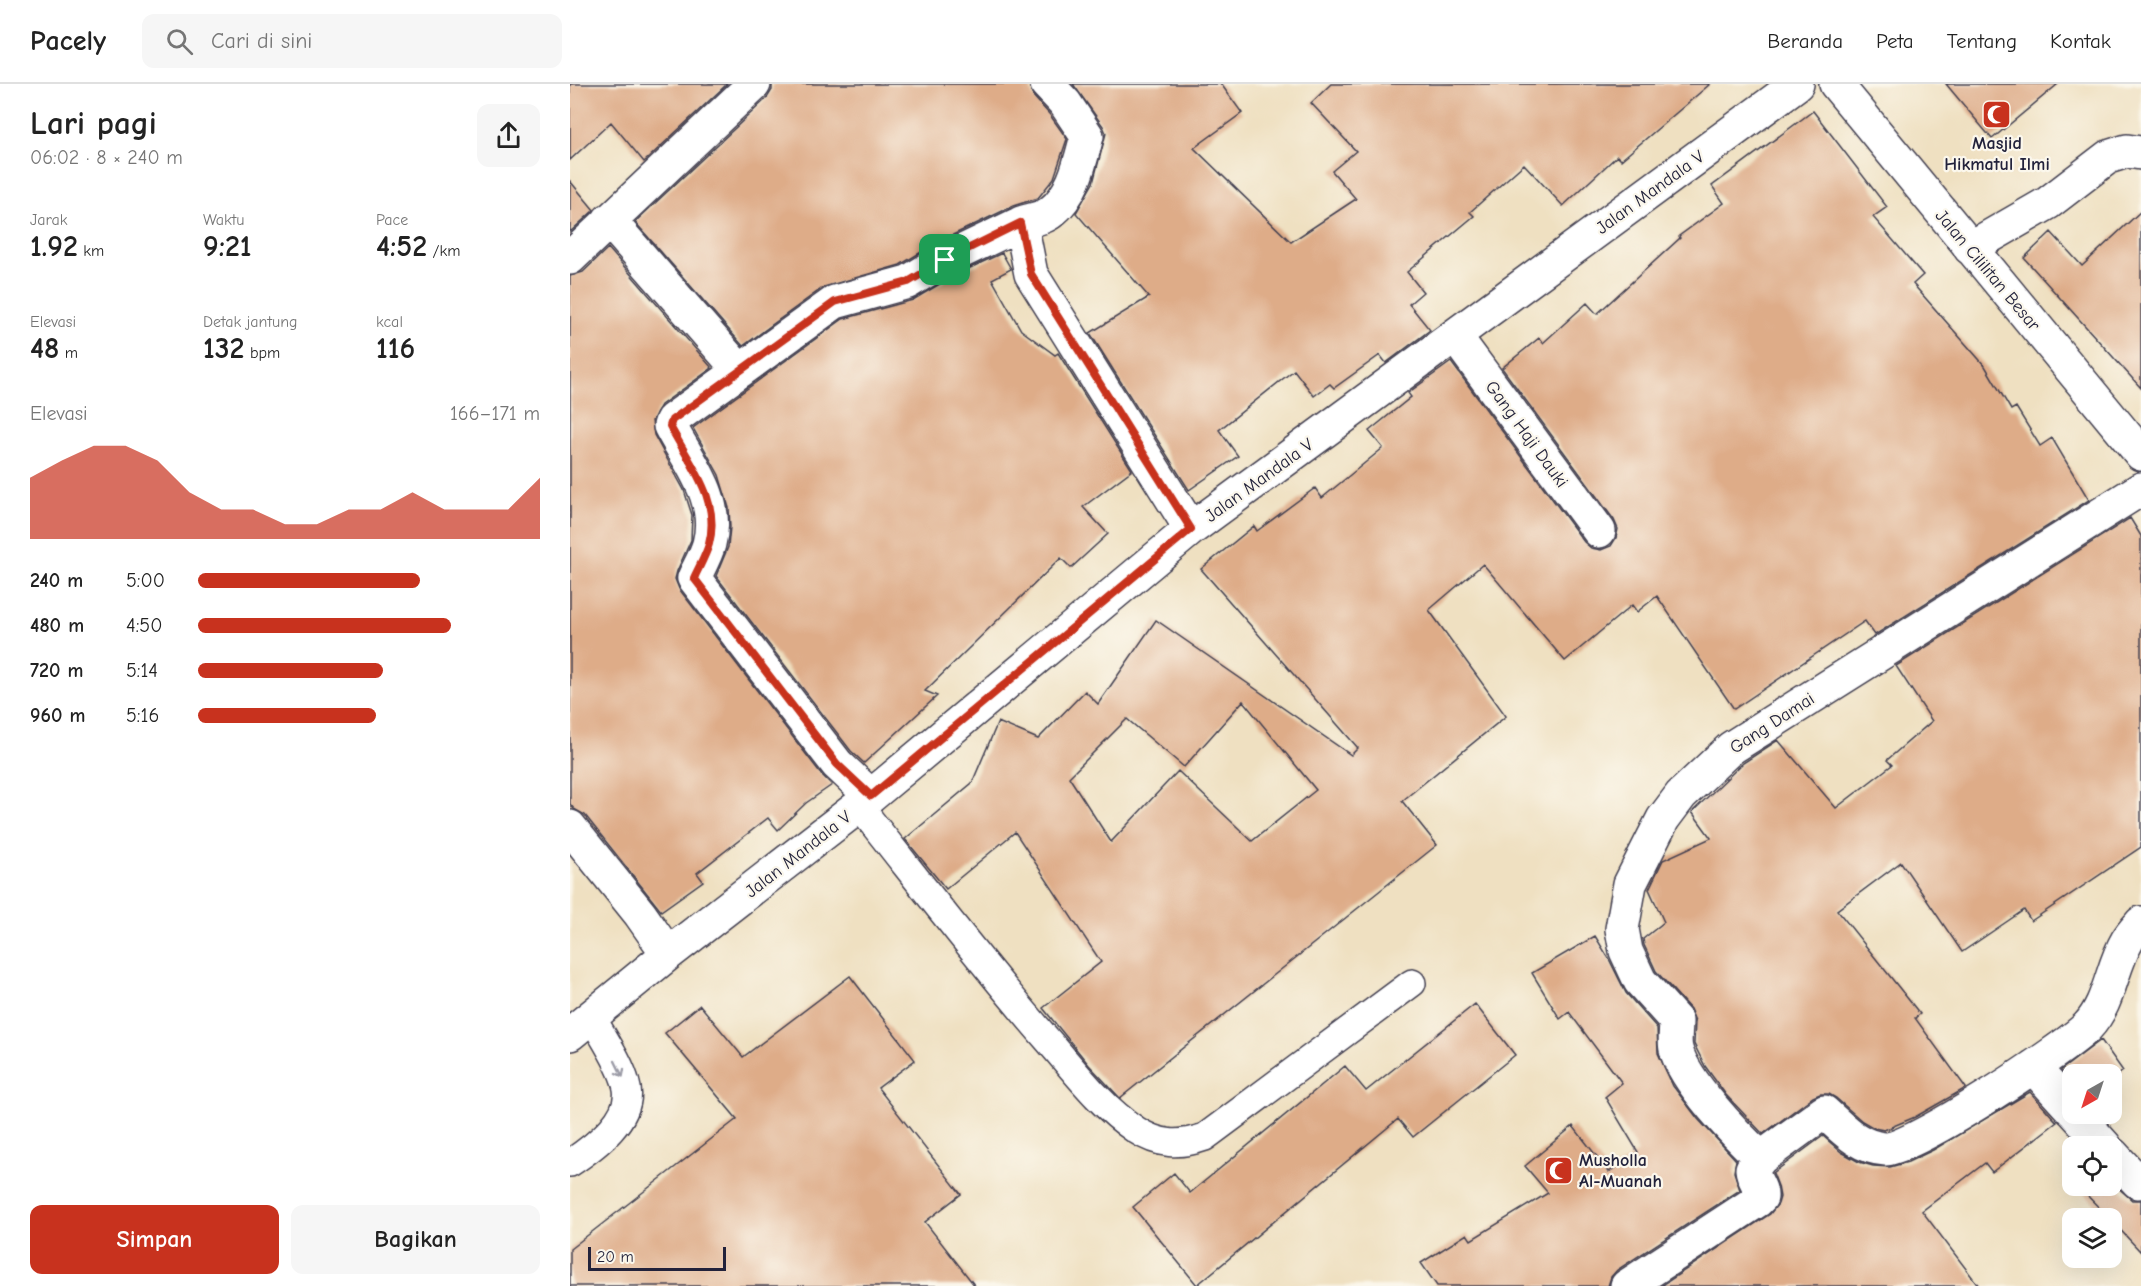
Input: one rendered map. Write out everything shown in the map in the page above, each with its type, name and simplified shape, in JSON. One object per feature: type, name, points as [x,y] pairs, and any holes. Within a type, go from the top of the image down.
[{"type":"street","points":[[570,258],[754,84]]},
{"type":"street","points":[[865,801],[694,578],[710,543],[711,510],[702,480],[670,426],[672,420],[835,302],[908,282],[945,260],[1020,223],[1050,213],[1077,177],[1087,136],[1065,103],[1047,84]]},
{"type":"street","name":"Jalan Mandala V","points":[[581,1026],[668,954],[865,801],[1191,529],[1797,84]]},
{"type":"street","name":"Jalan Cililitan Besar","points":[[1836,84],[2141,454]]},
{"type":"street","points":[[1970,248],[2048,203],[2108,158],[2127,151],[2141,153]]},
{"type":"street","points":[[609,220],[740,371]]},
{"type":"street","points":[[1020,223],[1031,274],[1191,529]]},
{"type":"street","name":"Gang Haji Dauki","points":[[1455,336],[1599,531]]},
{"type":"street","name":"Gang Damai","points":[[1761,1158],[1739,1137],[1691,1080],[1676,1049],[1676,1021],[1640,981],[1626,951],[1622,929],[1630,884],[1664,819],[1681,795],[1731,748],[2141,489]]},
{"type":"street","points":[[570,827],[640,914],[668,954]]},
{"type":"street","points":[[1627,1286],[1761,1197],[1752,1169],[1761,1158],[1824,1112],[1862,1144],[1887,1150],[1935,1129],[2033,1067],[2087,1027],[2102,1006],[2127,942],[2141,923]]},
{"type":"street","points":[[2033,1067],[2062,1099]]},
{"type":"street","points":[[2085,1124],[2096,1136]]},
{"type":"street","points":[[2122,1165],[2138,1182]]},
{"type":"lane","points":[[865,801],[1019,1006],[1100,1101],[1136,1130],[1163,1142],[1185,1143],[1205,1137],[1412,983]]},
{"type":"lane","points":[[570,1163],[603,1138],[617,1122],[624,1110],[627,1095],[626,1084],[581,1026]]},
{"type":"building","points":[[570,84],[727,84],[644,162],[611,122],[570,160]]},
{"type":"building","points":[[772,84],[1029,84],[1033,96],[1067,139],[1054,178],[1038,198],[1013,206],[936,243],[900,265],[824,287],[743,346],[635,222],[767,98],[772,90]]},
{"type":"building","points":[[1073,84],[1221,84],[1242,113],[1194,148],[1291,242],[1356,199],[1332,171],[1356,151],[1311,103],[1331,84],[1710,84],[1621,160],[1617,156],[1563,206],[1524,164],[1470,212],[1474,216],[1407,272],[1423,292],[1409,304],[1430,330],[1386,363],[1380,355],[1334,388],[1330,384],[1314,396],[1294,370],[1219,430],[1238,456],[1189,490],[1090,333],[1149,297],[1076,213],[1093,183],[1106,133]]},
{"type":"building","name":"Masjid Hikmatul Ilmi","points":[[1946,84],[2058,84],[1992,139]]},
{"type":"building","points":[[1813,111],[1887,207],[1873,217],[1923,275],[1913,284],[1985,366],[2011,410],[2016,407],[2040,446],[2052,438],[2089,500],[1875,635],[1865,621],[1734,709],[1657,596],[1637,612],[1632,605],[1565,661],[1483,564],[1429,610],[1506,716],[1402,801],[1437,845],[1120,1098],[1089,1065],[1043,1008],[1101,962],[1015,832],[946,889],[905,839],[972,783],[998,722],[1038,739],[1085,691],[1098,704],[1156,620],[1351,755],[1358,748],[1201,569],[1254,526],[1257,531],[1315,488],[1322,498],[1383,448],[1369,431],[1411,397],[1408,393],[1451,362],[1584,542],[1591,548],[1601,550],[1611,546],[1618,529],[1614,520],[1502,368],[1539,338],[1543,343],[1587,303],[1597,314],[1680,238],[1679,236],[1724,203],[1712,186]],"holes":[[[1243,701],[1316,790],[1252,841],[1178,771],[1111,842],[1069,777],[1127,719],[1184,767]]]},
{"type":"building","points":[[570,181],[594,210],[570,232]]},
{"type":"building","points":[[2141,211],[2141,388],[2024,258],[2051,232],[2082,266]]},
{"type":"building","points":[[608,248],[712,368],[661,405],[652,421],[654,435],[684,490],[692,515],[691,540],[675,579],[679,589],[832,785],[806,803],[778,830],[768,818],[697,873],[703,881],[661,911],[585,815],[570,804],[570,276],[583,272]]},
{"type":"building","points":[[1002,253],[1011,269],[992,279],[1021,330],[1055,355],[1058,353],[1132,470],[1083,507],[1108,534],[1071,568],[1061,558],[925,691],[937,696],[864,763],[851,751],[716,576],[728,547],[729,508],[719,475],[693,428],[843,319],[913,300],[953,276]]},
{"type":"building","points":[[2130,518],[2141,536],[2141,847],[2031,921],[2024,910],[1962,952],[1901,862],[1837,910],[1920,1014],[1915,1018],[1966,1088],[1915,1117],[1884,1130],[1874,1128],[1862,1121],[1829,1094],[1820,1094],[1763,1134],[1726,1095],[1705,1066],[1694,1044],[1695,1021],[1690,1009],[1656,971],[1644,945],[1643,939],[1664,922],[1649,889],[1663,860],[1711,838],[1692,812],[1743,763],[1778,740],[1836,808],[1892,765],[1887,760],[1932,721],[1896,666]]},
{"type":"building","points":[[1595,936],[1626,993],[1657,1028],[1658,1053],[1673,1086],[1698,1119],[1736,1160],[1734,1172],[1740,1190],[1617,1270],[1608,1286],[1437,1286],[1421,1263],[1467,1234],[1471,1240],[1548,1193],[1525,1166],[1573,1126],[1609,1172],[1638,1152],[1605,1097],[1622,1083],[1569,1012],[1560,1019],[1532,973]]},
{"type":"building","points":[[850,976],[915,1060],[878,1088],[961,1194],[925,1222],[975,1286],[570,1286],[570,1249],[737,1119],[665,1033],[700,1005],[743,1057]]},
{"type":"building","points":[[1475,1004],[1515,1055],[1413,1137],[1398,1119],[1197,1285],[1133,1207],[1174,1173],[1190,1193],[1345,1066],[1366,1091]]},
{"type":"building","points":[[2101,1040],[2118,1064],[2069,1064]]},
{"type":"building","points":[[2030,1092],[2057,1122],[1992,1172],[1985,1163],[1922,1211],[1979,1286],[1661,1286],[1770,1214],[1778,1204],[1780,1197],[1773,1173],[1823,1136],[1841,1152],[1859,1162],[1890,1167],[1908,1162],[1933,1150]]},
{"type":"building","points":[[2122,1191],[2132,1200],[2141,1200],[2141,1252],[2122,1232],[2122,1208],[2099,1208],[2088,1196],[2122,1196]]},
{"type":"place","name":"Masjid Hikmatul Ilmi","points":[[1997,114]]},
{"type":"place","name":"Musholla Al-Muanah","points":[[1558,1170]]},
{"type":"route","points":[[1020,223],[1031,274],[1191,529],[871,796],[837,764],[694,578],[710,543],[711,510],[702,480],[670,426],[672,420],[835,302],[908,282],[945,260],[1020,223]]}]
